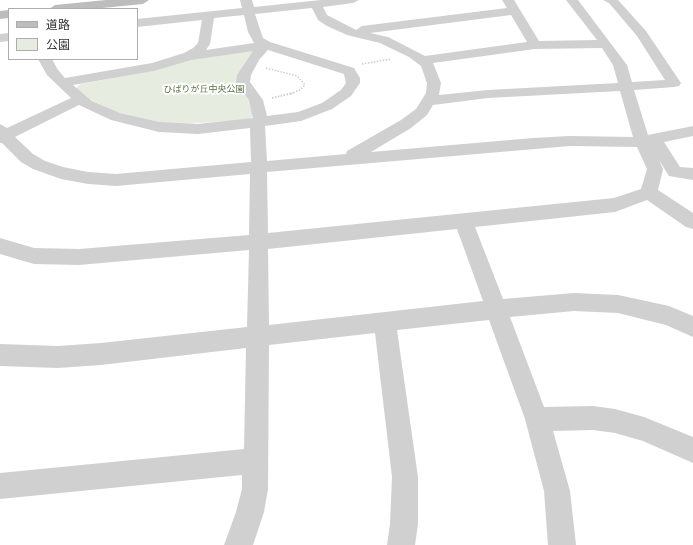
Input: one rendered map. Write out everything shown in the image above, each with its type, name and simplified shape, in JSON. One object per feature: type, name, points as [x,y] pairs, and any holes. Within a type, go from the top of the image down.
[{"type":"street","points":[[65,8],[143,0]]},
{"type":"street","points":[[138,23],[208,15],[247,5],[316,4],[353,0]]},
{"type":"street","points":[[508,0],[535,45]]},
{"type":"street","points":[[572,0],[606,44],[620,65],[627,87],[649,142],[655,170],[649,193]]},
{"type":"street","points":[[429,100],[488,94],[627,87],[674,83],[642,34],[613,1],[609,0]]},
{"type":"street","points":[[316,4],[322,17],[331,23],[351,32],[384,40],[419,57],[427,64],[434,83],[433,93],[422,112],[406,124],[346,159]]},
{"type":"street","points":[[46,60],[52,72],[62,83],[87,104],[116,117],[158,127],[198,129],[310,114],[334,102],[346,93],[353,83],[351,75],[343,69],[265,45],[258,40],[254,32],[247,5]]},
{"type":"street","points":[[351,32],[514,11]]},
{"type":"street","points":[[189,56],[198,51],[204,44],[208,15]]},
{"type":"street","points":[[419,57],[535,45],[606,44]]},
{"type":"street","points":[[62,83],[148,69],[189,56],[265,45]]},
{"type":"street","points":[[238,545],[250,512],[255,489],[258,337],[259,122],[256,100],[243,82],[244,75],[249,65],[265,45]]},
{"type":"street","points":[[80,99],[2,134],[27,158],[39,165],[60,173],[88,178],[140,178],[533,143],[570,141],[649,142],[693,131]]},
{"type":"street","points":[[649,142],[675,172],[693,174]]},
{"type":"street","points":[[0,246],[34,256],[79,257],[258,242],[615,205],[649,193]]},
{"type":"street","points":[[649,193],[693,222]]},
{"type":"street","points":[[463,220],[498,310],[537,419],[557,491],[562,545]]},
{"type":"street","points":[[0,356],[72,356],[574,302],[598,302],[645,310],[669,316],[693,327]]},
{"type":"street","points":[[385,323],[405,477],[404,524],[401,545]]},
{"type":"street","points":[[537,419],[592,418],[615,421],[644,429],[693,450]]},
{"type":"street","points":[[0,486],[256,461]]},
{"type":"path","points":[[343,69],[349,66],[419,57]]},
{"type":"path","points":[[249,65],[293,75],[301,79],[305,85],[300,90],[290,94],[256,100]]},
{"type":"green space","name":"ひばりが丘中央公園","points":[[249,49],[255,51],[239,75],[253,103],[254,116],[247,120],[182,124],[155,122],[117,112],[91,100],[76,88],[81,84],[152,71],[195,57]]}]
